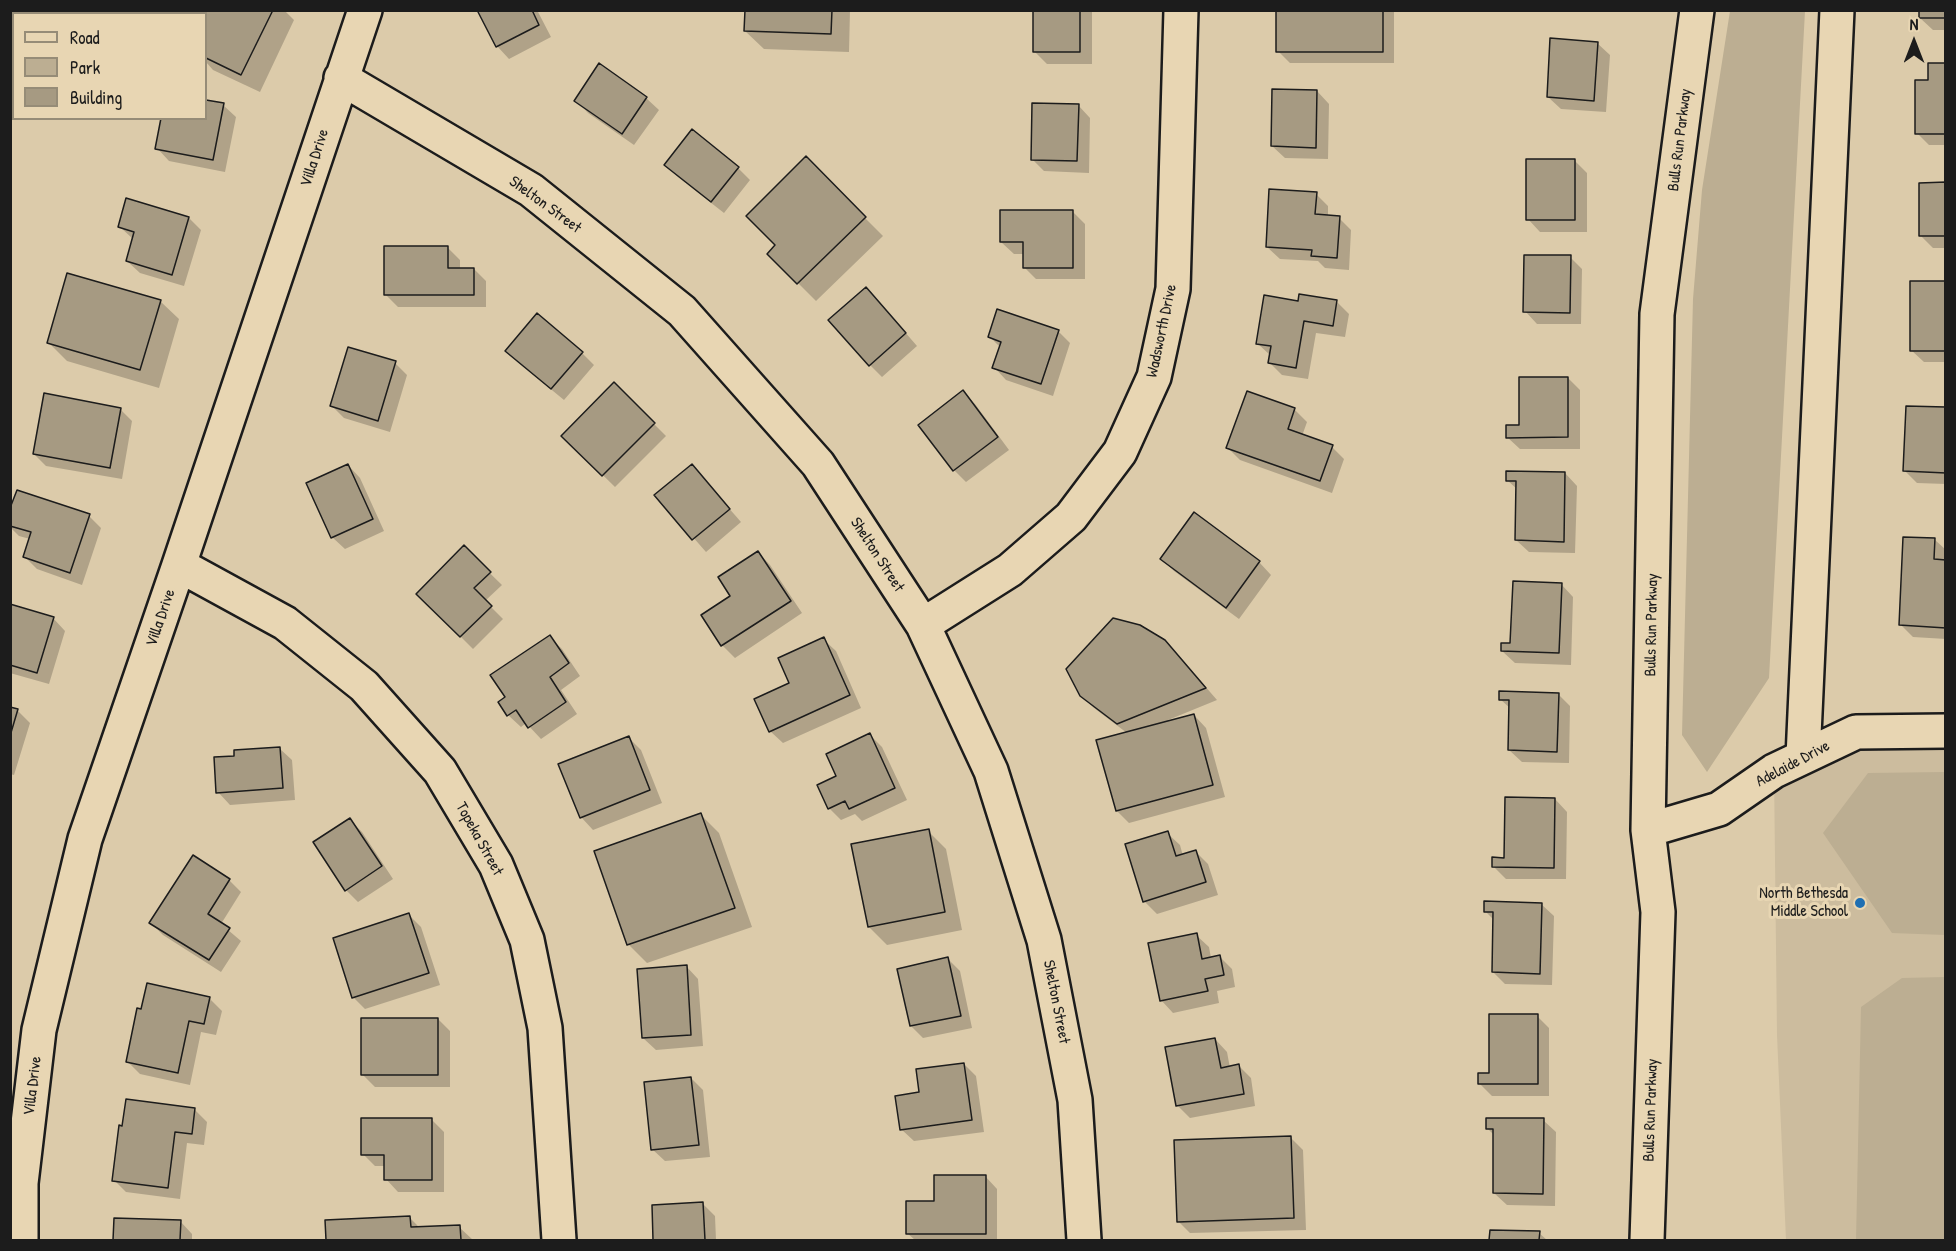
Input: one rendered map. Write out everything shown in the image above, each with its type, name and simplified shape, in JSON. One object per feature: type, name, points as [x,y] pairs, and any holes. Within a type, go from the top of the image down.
[{"type":"street","name":"Villa Drive","points":[[21,1240],[21,1182],[39,1030],[85,839],[365,10]]},
{"type":"street","name":"Wadsworth Drive","points":[[923,625],[1010,570],[1071,517],[1120,452],[1154,377],[1173,289],[1180,10]]},
{"type":"street","name":"Bulls Run Parkway","points":[[1647,1240],[1658,912],[1648,830],[1657,315],[1697,10]]},
{"type":"street","points":[[1803,757],[1837,10]]},
{"type":"street","name":"Shelton Street","points":[[341,78],[531,190],[682,311],[818,464],[923,625],[992,771],[1044,940],[1075,1100],[1084,1240]]},
{"type":"street","name":"Topeka Street","points":[[179,565],[285,624],[364,686],[440,771],[496,865],[527,940],[545,1028],[559,1240]]},
{"type":"street","name":"Adelaide Drive","points":[[1648,830],[1719,809],[1774,771],[1856,732],[1946,731]]},
{"type":"shaded area","name":"North Bethesda Middle School","points":[[1945,731],[1945,1240],[1786,1240],[1777,1035],[1774,771],[1856,732]]},
{"type":"green space","points":[[1730,11],[1805,11],[1769,678],[1707,772],[1682,735],[1693,299],[1702,190]]},
{"type":"green space","points":[[1945,772],[1945,935],[1892,933],[1823,833],[1868,773]]},
{"type":"green space","points":[[1945,977],[1945,1240],[1856,1240],[1861,1007],[1902,978]]},
{"type":"building","points":[[10,10],[62,10],[62,12],[12,12],[12,20],[10,19]]},
{"type":"building","points":[[163,10],[273,10],[241,75],[207,58],[207,12],[162,12]]},
{"type":"building","points":[[477,10],[532,10],[539,25],[496,47]]},
{"type":"building","points":[[745,10],[832,10],[831,34],[744,31]]},
{"type":"building","points":[[1033,10],[1080,10],[1080,52],[1033,52]]},
{"type":"building","points":[[1276,10],[1383,10],[1383,52],[1276,52]]},
{"type":"building","points":[[1919,10],[1946,10],[1946,18],[1919,18]]},
{"type":"building","points":[[1550,38],[1598,42],[1594,101],[1547,97]]},
{"type":"building","points":[[599,63],[647,97],[622,134],[574,101]]},
{"type":"building","points":[[1928,63],[1946,63],[1946,134],[1915,134],[1915,80],[1928,80]]},
{"type":"building","points":[[10,69],[12,70],[11,103]]},
{"type":"building","points":[[1272,89],[1317,90],[1316,148],[1271,146]]},
{"type":"building","points":[[207,100],[224,103],[213,160],[155,149],[161,120],[207,120]]},
{"type":"building","points":[[1032,103],[1079,104],[1077,161],[1031,160]]},
{"type":"building","points":[[692,129],[739,167],[711,202],[664,165]]},
{"type":"building","points":[[806,156],[866,217],[797,284],[767,254],[775,245],[746,216]]},
{"type":"building","points":[[1526,159],[1575,159],[1575,220],[1526,220]]},
{"type":"building","points":[[1946,182],[1946,236],[1919,236],[1919,183]]},
{"type":"building","points":[[1269,189],[1317,192],[1315,214],[1340,216],[1337,258],[1311,256],[1312,250],[1266,247]]},
{"type":"building","points":[[126,198],[189,217],[172,275],[126,261],[134,232],[118,227]]},
{"type":"building","points":[[1000,210],[1073,210],[1073,268],[1023,268],[1023,242],[1000,242]]},
{"type":"building","points":[[384,246],[448,246],[448,268],[474,268],[474,295],[384,295]]},
{"type":"building","points":[[1524,255],[1571,255],[1570,313],[1523,312]]},
{"type":"building","points":[[67,273],[161,300],[140,370],[47,343]]},
{"type":"building","points":[[1910,281],[1946,281],[1946,351],[1910,351]]},
{"type":"building","points":[[866,287],[906,333],[869,366],[828,320]]},
{"type":"building","points":[[1299,294],[1337,300],[1333,326],[1304,321],[1296,368],[1268,363],[1271,346],[1256,344],[1264,295],[1298,301]]},
{"type":"building","points":[[997,309],[1059,330],[1041,384],[992,368],[1001,342],[988,337]]},
{"type":"building","points":[[537,313],[583,352],[551,389],[505,351]]},
{"type":"building","points":[[348,347],[396,361],[378,421],[330,406]]},
{"type":"building","points":[[1519,377],[1568,377],[1568,437],[1506,438],[1506,425],[1519,425]]},
{"type":"building","points":[[614,382],[655,423],[602,476],[561,436]]},
{"type":"building","points":[[963,390],[998,437],[953,471],[918,425]]},
{"type":"building","points":[[1247,391],[1295,408],[1288,429],[1333,445],[1320,481],[1226,448]]},
{"type":"building","points":[[44,393],[121,408],[110,468],[33,454]]},
{"type":"building","points":[[1906,406],[1946,407],[1946,473],[1903,471]]},
{"type":"building","points":[[348,464],[373,519],[331,538],[306,483]]},
{"type":"building","points":[[692,464],[730,509],[692,540],[654,495]]},
{"type":"building","points":[[1506,471],[1565,472],[1564,542],[1515,540],[1516,481],[1506,481]]},
{"type":"building","points":[[17,490],[90,514],[70,573],[23,557],[31,532],[10,526],[10,508]]},
{"type":"building","points":[[1194,512],[1260,561],[1226,608],[1160,559]]},
{"type":"building","points":[[1903,537],[1935,538],[1934,559],[1946,560],[1946,628],[1899,625]]},
{"type":"building","points":[[464,545],[491,572],[474,588],[492,606],[460,637],[416,594]]},
{"type":"building","points":[[758,551],[791,601],[721,646],[701,615],[730,596],[718,577]]},
{"type":"building","points":[[1513,581],[1562,583],[1559,653],[1501,651],[1501,643],[1510,643]]},
{"type":"building","points":[[10,604],[54,617],[37,673],[10,665]]},
{"type":"building","points":[[1113,618],[1140,625],[1165,640],[1206,688],[1117,724],[1080,696],[1066,669]]},
{"type":"building","points":[[550,635],[569,663],[550,677],[566,702],[528,728],[516,710],[507,716],[498,702],[505,697],[490,675]]},
{"type":"building","points":[[824,637],[850,695],[769,732],[754,699],[789,683],[778,658]]},
{"type":"building","points":[[1499,691],[1559,693],[1557,752],[1508,750],[1509,700],[1499,700]]},
{"type":"building","points":[[10,707],[18,709],[10,736]]},
{"type":"building","points":[[1194,714],[1213,785],[1116,811],[1096,740]]},
{"type":"building","points":[[870,733],[895,788],[849,809],[845,801],[828,809],[817,785],[836,776],[826,754]]},
{"type":"building","points":[[629,736],[650,790],[580,818],[558,764]]},
{"type":"building","points":[[280,747],[283,788],[216,793],[214,757],[234,756],[234,750]]},
{"type":"building","points":[[1505,797],[1555,798],[1554,868],[1492,867],[1492,857],[1504,858]]},
{"type":"building","points":[[701,813],[735,908],[627,945],[594,851]]},
{"type":"building","points":[[350,818],[382,866],[345,891],[313,842]]},
{"type":"building","points":[[929,829],[945,912],[868,927],[851,844]]},
{"type":"building","points":[[1168,831],[1176,856],[1196,850],[1206,882],[1143,902],[1125,844]]},
{"type":"building","points":[[193,855],[230,879],[208,914],[230,928],[209,960],[149,923]]},
{"type":"building","points":[[1484,901],[1542,903],[1540,974],[1492,972],[1493,912],[1484,912]]},
{"type":"building","points":[[409,913],[429,973],[352,998],[333,938]]},
{"type":"building","points":[[1197,933],[1202,959],[1220,955],[1224,975],[1205,979],[1208,991],[1160,1001],[1148,943]]},
{"type":"building","points":[[948,957],[961,1016],[910,1026],[897,969]]},
{"type":"building","points":[[687,965],[691,1035],[642,1038],[637,969]]},
{"type":"building","points":[[147,983],[210,997],[204,1024],[189,1021],[178,1073],[126,1062],[137,1008],[141,1009]]},
{"type":"building","points":[[1489,1014],[1538,1014],[1538,1084],[1478,1084],[1478,1073],[1489,1073]]},
{"type":"building","points":[[361,1018],[438,1018],[438,1075],[361,1075]]},
{"type":"building","points":[[1215,1038],[1221,1068],[1239,1064],[1244,1094],[1176,1106],[1165,1047]]},
{"type":"building","points":[[964,1063],[972,1120],[900,1130],[895,1096],[919,1092],[916,1069]]},
{"type":"building","points":[[691,1077],[699,1145],[651,1150],[644,1082]]},
{"type":"building","points":[[126,1099],[195,1108],[192,1134],[175,1132],[168,1188],[112,1181],[119,1125],[122,1126]]},
{"type":"building","points":[[361,1118],[432,1118],[432,1180],[384,1180],[384,1155],[361,1155]]},
{"type":"building","points":[[1486,1118],[1544,1118],[1543,1194],[1493,1193],[1493,1129],[1486,1129]]},
{"type":"building","points":[[1291,1136],[1294,1218],[1177,1222],[1174,1140]]},
{"type":"building","points":[[934,1175],[986,1175],[986,1234],[906,1234],[906,1201],[934,1201]]},
{"type":"building","points":[[703,1202],[705,1240],[653,1240],[652,1205]]},
{"type":"building","points":[[410,1216],[411,1227],[460,1225],[461,1240],[326,1240],[325,1220]]},
{"type":"building","points":[[114,1218],[181,1220],[180,1240],[113,1240]]},
{"type":"building","points":[[1490,1230],[1540,1231],[1539,1240],[1489,1240]]},
{"type":"place","name":"North Bethesda Middle School","points":[[1860,903]]}]
